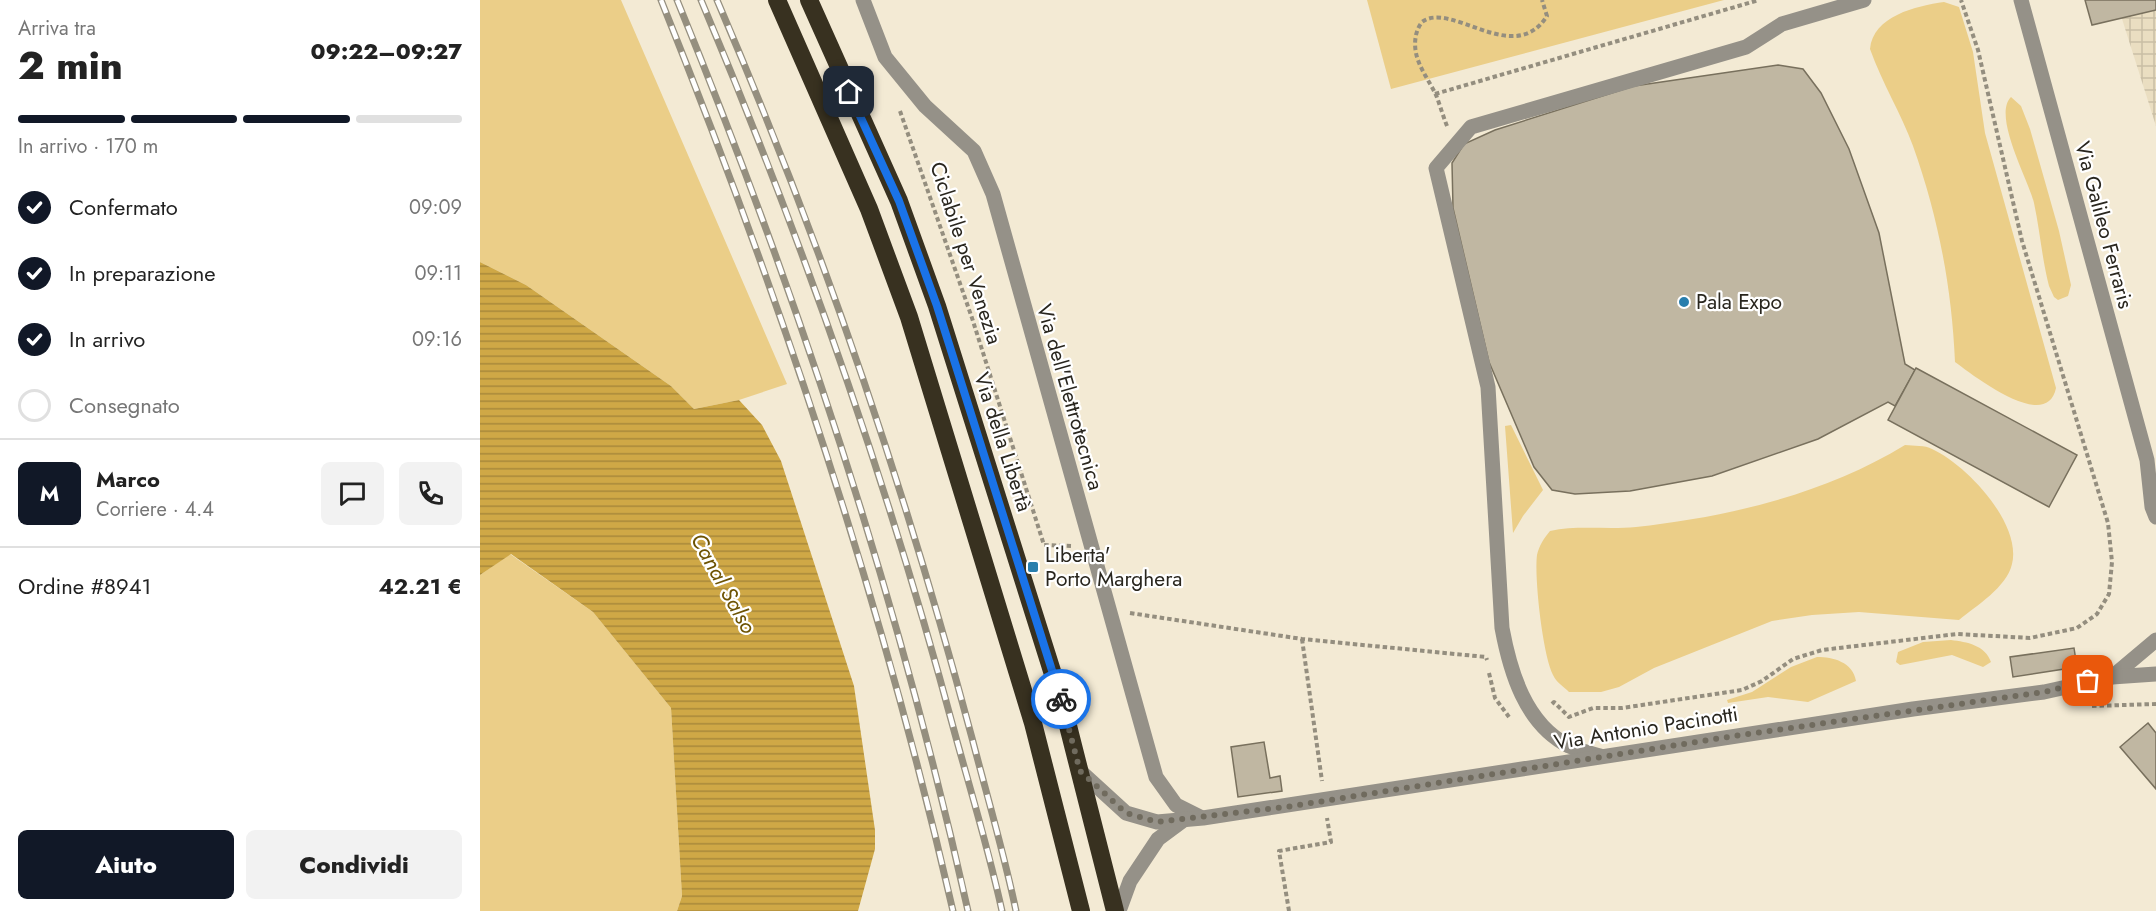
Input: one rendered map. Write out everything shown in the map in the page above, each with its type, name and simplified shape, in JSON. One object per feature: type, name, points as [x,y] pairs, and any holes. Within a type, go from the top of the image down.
[{"type":"highway","points":[[777,0],[869,209],[909,317],[1033,723],[1081,911]]},
{"type":"highway","name":"Via della Libertà","points":[[809,0],[899,201],[937,306],[1063,706],[1117,911]]},
{"type":"street","name":"Via dell'Elettrotecnica","points":[[863,0],[885,57],[926,106],[974,151],[993,194],[1156,777],[1176,805],[1203,818]]},
{"type":"street","points":[[1600,756],[1568,745],[1536,717],[1515,682],[1510,667],[1502,628],[1488,387],[1436,168],[1471,127],[1746,47],[1782,24],[1864,0]]},
{"type":"street","name":"Via Galileo Ferraris","points":[[2021,0],[2147,460],[2152,507],[2156,517]]},
{"type":"street","name":"Via Galileo Ferraris","points":[[2147,460],[2156,477]]},
{"type":"street","name":"Via Antonio Pacinotti","points":[[2112,677],[2156,640]]},
{"type":"street","name":"Via Antonio Pacinotti","points":[[1080,771],[1126,813],[1157,822],[1203,818],[1913,709],[2044,692],[2112,677],[2156,674]]},
{"type":"street","points":[[1117,911],[1130,881],[1158,839],[1185,819]]},
{"type":"path","points":[[1477,21],[1518,34],[1532,31],[1542,25],[1547,16],[1542,0]]},
{"type":"path","points":[[1435,94],[1760,0]]},
{"type":"path","points":[[1128,613],[1302,639],[1486,657],[1495,698],[1520,733],[1554,702],[1569,717],[1593,708],[1622,708],[1742,690],[1762,681],[1793,659],[1822,650],[1957,634],[2030,638],[2077,628],[2097,614],[2109,594],[2112,562],[2108,523],[2022,241],[1978,50],[1961,0]]},
{"type":"path","points":[[1455,13],[1440,12],[1428,15],[1415,36],[1416,54],[1435,94],[1455,146]]},
{"type":"path","name":"Ciclabile per Venezia","points":[[900,109],[968,307],[1044,545],[1090,546]]},
{"type":"path","points":[[1289,911],[1279,851],[1331,842],[1302,639]]},
{"type":"path","points":[[2092,705],[2156,704]]},
{"type":"shaded area","points":[[480,0],[621,0],[787,384],[739,400],[694,409],[671,386],[526,285],[480,262]]},
{"type":"shaded area","points":[[1367,0],[1724,0],[1391,89]]},
{"type":"shaded area","points":[[2116,0],[2156,0],[2156,126]]},
{"type":"shaded area","points":[[1944,2],[1959,7],[1973,52],[1985,133],[2056,388],[2050,400],[2039,405],[2009,397],[1955,362],[1947,280],[1930,199],[1908,134],[1870,49],[1879,28],[1887,21],[1921,6]]},
{"type":"shaded area","points":[[2011,97],[2021,106],[2030,129],[2059,231],[2071,285],[2068,296],[2058,300],[2049,286],[2034,203],[2009,133],[2006,106]]},
{"type":"shaded area","points":[[1511,425],[1543,490],[1513,533],[1505,426]]},
{"type":"shaded area","points":[[1905,445],[1929,448],[1961,468],[1989,497],[2009,531],[2013,548],[2009,572],[1998,588],[1959,620],[1859,612],[1812,615],[1772,621],[1654,668],[1619,687],[1601,692],[1569,692],[1554,678],[1543,635],[1536,566],[1539,548],[1550,531],[1571,528],[1636,527],[1740,510],[1809,490],[1842,477]]},
{"type":"shaded area","points":[[510,554],[593,612],[671,708],[682,896],[677,911],[480,911],[480,575]]},
{"type":"shaded area","points":[[1951,640],[1969,643],[1980,648],[1991,662],[1983,667],[1952,655],[1900,665],[1896,662],[1898,652],[1923,642]]},
{"type":"shaded area","points":[[1817,657],[1829,658],[1847,665],[1856,681],[1808,702],[1768,697],[1728,703],[1727,700],[1752,692],[1791,667]]},
{"type":"water","name":"Canal Salso","points":[[480,262],[526,285],[671,386],[694,409],[739,400],[762,425],[781,461],[854,686],[875,830],[875,849],[858,911],[677,911],[682,896],[671,708],[593,612],[511,554],[480,575]]},
{"type":"building","points":[[2085,0],[2156,0],[2156,10],[2092,25]]},
{"type":"building","name":"Pala Expo","points":[[1778,65],[1803,69],[1821,93],[1849,149],[1879,233],[1905,364],[1915,370],[1895,406],[1888,402],[1818,439],[1712,476],[1630,491],[1575,494],[1552,490],[1534,467],[1489,362],[1453,208],[1452,163],[1464,144],[1495,130],[1634,86]]},
{"type":"building","points":[[1916,368],[2077,455],[2049,507],[1888,420]]},
{"type":"building","points":[[2074,648],[2077,667],[2013,677],[2010,657]]},
{"type":"building","points":[[2148,723],[2156,733],[2156,789],[2120,747]]},
{"type":"building","points":[[1264,742],[1270,778],[1280,776],[1282,791],[1238,797],[1231,747]]},
{"type":"railway","points":[[661,0],[747,223],[825,450],[894,679],[953,911]]},
{"type":"railway","points":[[677,0],[764,223],[842,450],[878,564],[910,679],[941,795],[968,911]]},
{"type":"railway","points":[[701,0],[774,180],[872,454],[929,640],[986,844],[1002,911]]},
{"type":"railway","points":[[717,0],[791,181],[858,364],[889,457],[946,644],[1016,911]]},
{"type":"way so far","points":[[1061,699],[1080,771],[1126,813],[1157,822],[1286,807],[1600,756],[1913,709],[2044,692],[2088,681]]},
{"type":"place","name":"Pala Expo","points":[[1684,302]]},
{"type":"place","name":"Liberta' Porto Marghera","points":[[1033,567]]},
{"type":"route","points":[[849,92],[899,201],[937,306],[1061,699]]}]
